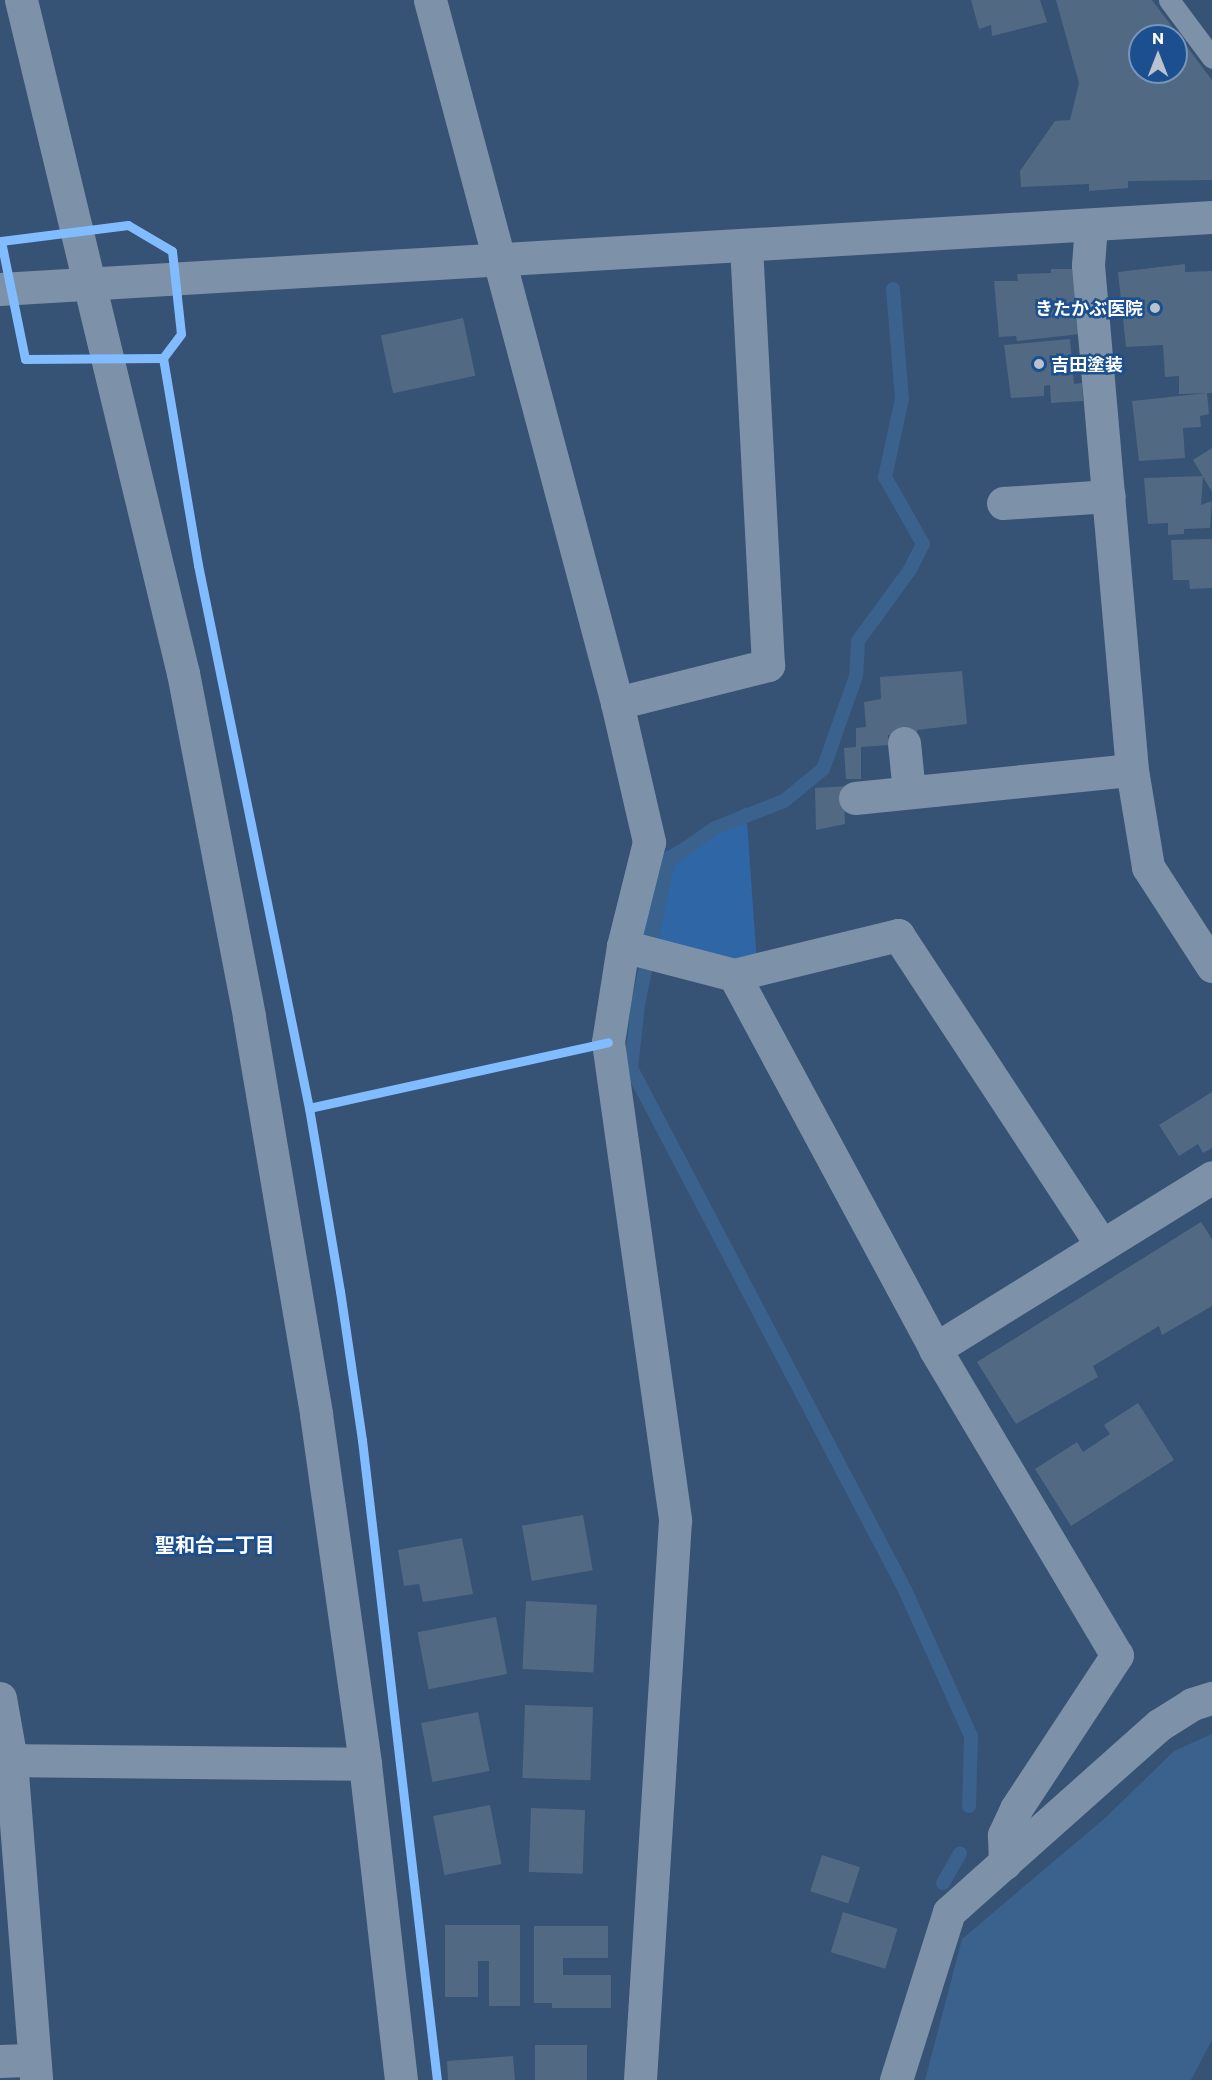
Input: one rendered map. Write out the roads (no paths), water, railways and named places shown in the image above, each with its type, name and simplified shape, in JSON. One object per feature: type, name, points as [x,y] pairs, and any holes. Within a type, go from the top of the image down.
[{"type":"street","points":[[21,0],[183,673],[249,1017],[316,1414],[365,1764],[401,2080]]},
{"type":"street","points":[[430,0],[497,262],[617,703],[649,842],[623,946],[608,1042],[675,1520],[640,2080]]},
{"type":"street","points":[[0,289],[90,286],[497,262],[1212,217]]},
{"type":"street","points":[[1091,225],[1088,265],[1132,770],[1148,867],[1212,966]]},
{"type":"street","points":[[617,703],[768,665],[746,246]]},
{"type":"street","points":[[1003,503],[1109,496]]},
{"type":"street","points":[[904,742],[909,792]]},
{"type":"street","points":[[855,798],[1132,770]]},
{"type":"street","points":[[623,946],[734,975],[898,935],[1100,1243]]},
{"type":"street","points":[[734,975],[935,1349],[1117,1655],[1016,1809],[1004,1835],[1005,1863]]},
{"type":"street","points":[[935,1349],[1100,1243],[1212,1177]]},
{"type":"street","points":[[0,1698],[35,2070],[0,2061]]},
{"type":"street","points":[[896,2080],[949,1912],[1159,1725],[1192,1704],[1212,1698]]},
{"type":"street","points":[[6,1760],[365,1764]]},
{"type":"lane","points":[[1169,0],[1212,58]]},
{"type":"waterway","points":[[893,289],[902,399],[885,477],[923,544],[909,571],[858,641],[856,676],[823,769],[784,801],[715,828],[668,861],[638,1005],[631,1068],[905,1590],[971,1736],[969,1806]]},
{"type":"waterway","points":[[943,1883],[960,1853]]},
{"type":"place","name":"きたかぶ医院","points":[[1155,308]]},
{"type":"place","name":"吉田塗装","points":[[1039,364]]},
{"type":"district","name":"聖和台二丁目","points":[[215,1544]]}]
